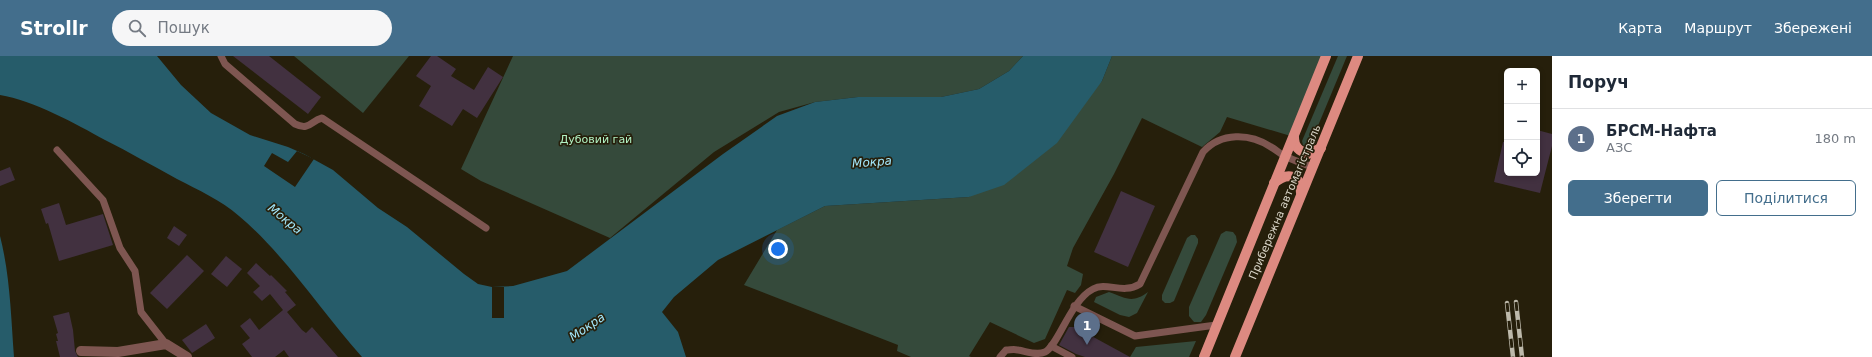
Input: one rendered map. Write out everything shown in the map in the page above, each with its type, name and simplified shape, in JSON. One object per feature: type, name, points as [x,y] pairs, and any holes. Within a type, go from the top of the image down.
[{"type":"main road","name":"Прибережна автомагістраль","points":[[1204,357],[1326,56]]},
{"type":"main road","name":"Прибережна автомагістраль","points":[[1235,357],[1358,56]]},
{"type":"main road","points":[[1294,137],[1294,143],[1299,151],[1308,154],[1321,148]]},
{"type":"main road","points":[[1274,183],[1281,177],[1289,176],[1297,179],[1301,185],[1301,193]]},
{"type":"street","points":[[81,351],[118,352],[166,344],[187,357]]},
{"type":"lane","points":[[221,56],[224,64],[295,124],[302,127],[310,126],[318,119],[322,118],[486,228]]},
{"type":"lane","points":[[1000,357],[1006,350],[1017,349],[1028,353],[1045,352],[1051,346],[1074,306],[1093,289],[1101,286],[1124,289],[1140,284],[1203,152],[1214,142],[1228,137],[1249,138],[1270,146],[1285,157],[1313,167]]},
{"type":"lane","points":[[57,150],[104,200],[120,248],[135,272],[141,312],[166,344]]},
{"type":"lane","points":[[1074,306],[1135,336],[1216,325]]},
{"type":"lane","points":[[1051,346],[1072,357]]},
{"type":"green space","points":[[294,56],[409,56],[363,113]]},
{"type":"green space","name":"Дубовий гай","points":[[513,56],[1023,56],[1009,71],[979,89],[941,97],[858,97],[815,102],[779,112],[714,152],[610,238],[481,181],[461,169]]},
{"type":"green space","points":[[1112,56],[1327,56],[1294,137],[1227,117],[1220,132],[1202,147],[1142,118],[1114,174],[1073,248],[1067,266],[1083,274],[1081,285],[1075,293],[1067,290],[1045,339],[1034,343],[990,322],[969,356],[971,357],[911,357],[897,351],[898,345],[744,285],[777,230],[825,206],[969,197],[1102,81]]},
{"type":"green space","points":[[1338,56],[1347,56],[1310,145],[1307,147],[1303,145],[1302,141]]},
{"type":"green space","points":[[1226,231],[1233,232],[1236,236],[1237,242],[1206,315],[1201,322],[1194,322],[1189,316],[1189,307],[1221,234]]},
{"type":"green space","points":[[1191,235],[1195,235],[1198,239],[1198,243],[1174,301],[1165,303],[1162,300],[1162,295],[1187,238]]},
{"type":"green space","points":[[1109,292],[1125,298],[1133,299],[1138,298],[1148,292],[1137,313],[1129,317],[1120,315],[1094,302],[1096,297]]},
{"type":"green space","points":[[1196,341],[1189,357],[1130,357],[1136,347]]},
{"type":"water","name":"Мокра","points":[[0,56],[157,56],[181,85],[211,113],[250,135],[288,147],[333,170],[378,208],[407,227],[464,274],[478,284],[492,287],[513,286],[567,271],[723,154],[777,116],[815,102],[858,97],[941,97],[979,89],[1009,71],[1023,56],[1112,56],[1102,81],[1057,143],[1004,185],[969,197],[825,206],[718,260],[674,297],[662,312],[678,332],[686,357],[362,357],[288,266],[256,232],[232,210],[209,196],[68,120],[40,107],[0,95]]},
{"type":"water","points":[[0,236],[8,281],[14,357],[0,357]]},
{"type":"pier","points":[[297,151],[314,159],[295,187],[264,166],[272,153],[288,162]]},
{"type":"pier","points":[[492,287],[504,287],[504,318],[492,318]]},
{"type":"building","points":[[233,56],[269,56],[321,97],[308,114]]},
{"type":"building","points":[[431,56],[437,56],[456,69],[451,76],[474,90],[488,67],[503,77],[477,118],[463,109],[452,126],[419,106],[431,86],[416,76]]},
{"type":"building","points":[[1540,131],[1552,134],[1552,146],[1540,193],[1494,182],[1503,142],[1504,176],[1540,176]]},
{"type":"building","points":[[10,167],[15,180],[0,186],[0,171]]},
{"type":"building","points":[[1121,191],[1155,206],[1128,267],[1094,252]]},
{"type":"building","points":[[59,203],[66,225],[103,214],[113,245],[59,261],[48,223],[46,224],[41,209]]},
{"type":"building","points":[[174,226],[187,235],[179,246],[167,238]]},
{"type":"building","points":[[187,255],[204,271],[167,309],[150,293]]},
{"type":"building","points":[[226,256],[242,269],[227,287],[211,274]]},
{"type":"building","points":[[256,263],[287,291],[285,292],[296,305],[287,312],[302,330],[306,333],[312,327],[338,357],[289,357],[284,350],[275,357],[252,357],[242,344],[250,338],[240,326],[250,318],[259,330],[283,310],[270,294],[262,301],[253,292],[260,286],[247,273]]},
{"type":"building","points":[[69,312],[73,330],[75,351],[78,357],[60,357],[56,341],[58,341],[56,334],[58,333],[53,316]]},
{"type":"building","points":[[206,324],[215,338],[192,353],[182,340]]},
{"type":"building","points":[[1069,327],[1075,327],[1130,357],[1085,357],[1076,354],[1059,345]]},
{"type":"railway","points":[[1516,302],[1522,357]]},
{"type":"railway","points":[[1507,303],[1513,357]]},
{"type":"place","name":"БРСМ-Нафта","points":[[1087,345]]}]
